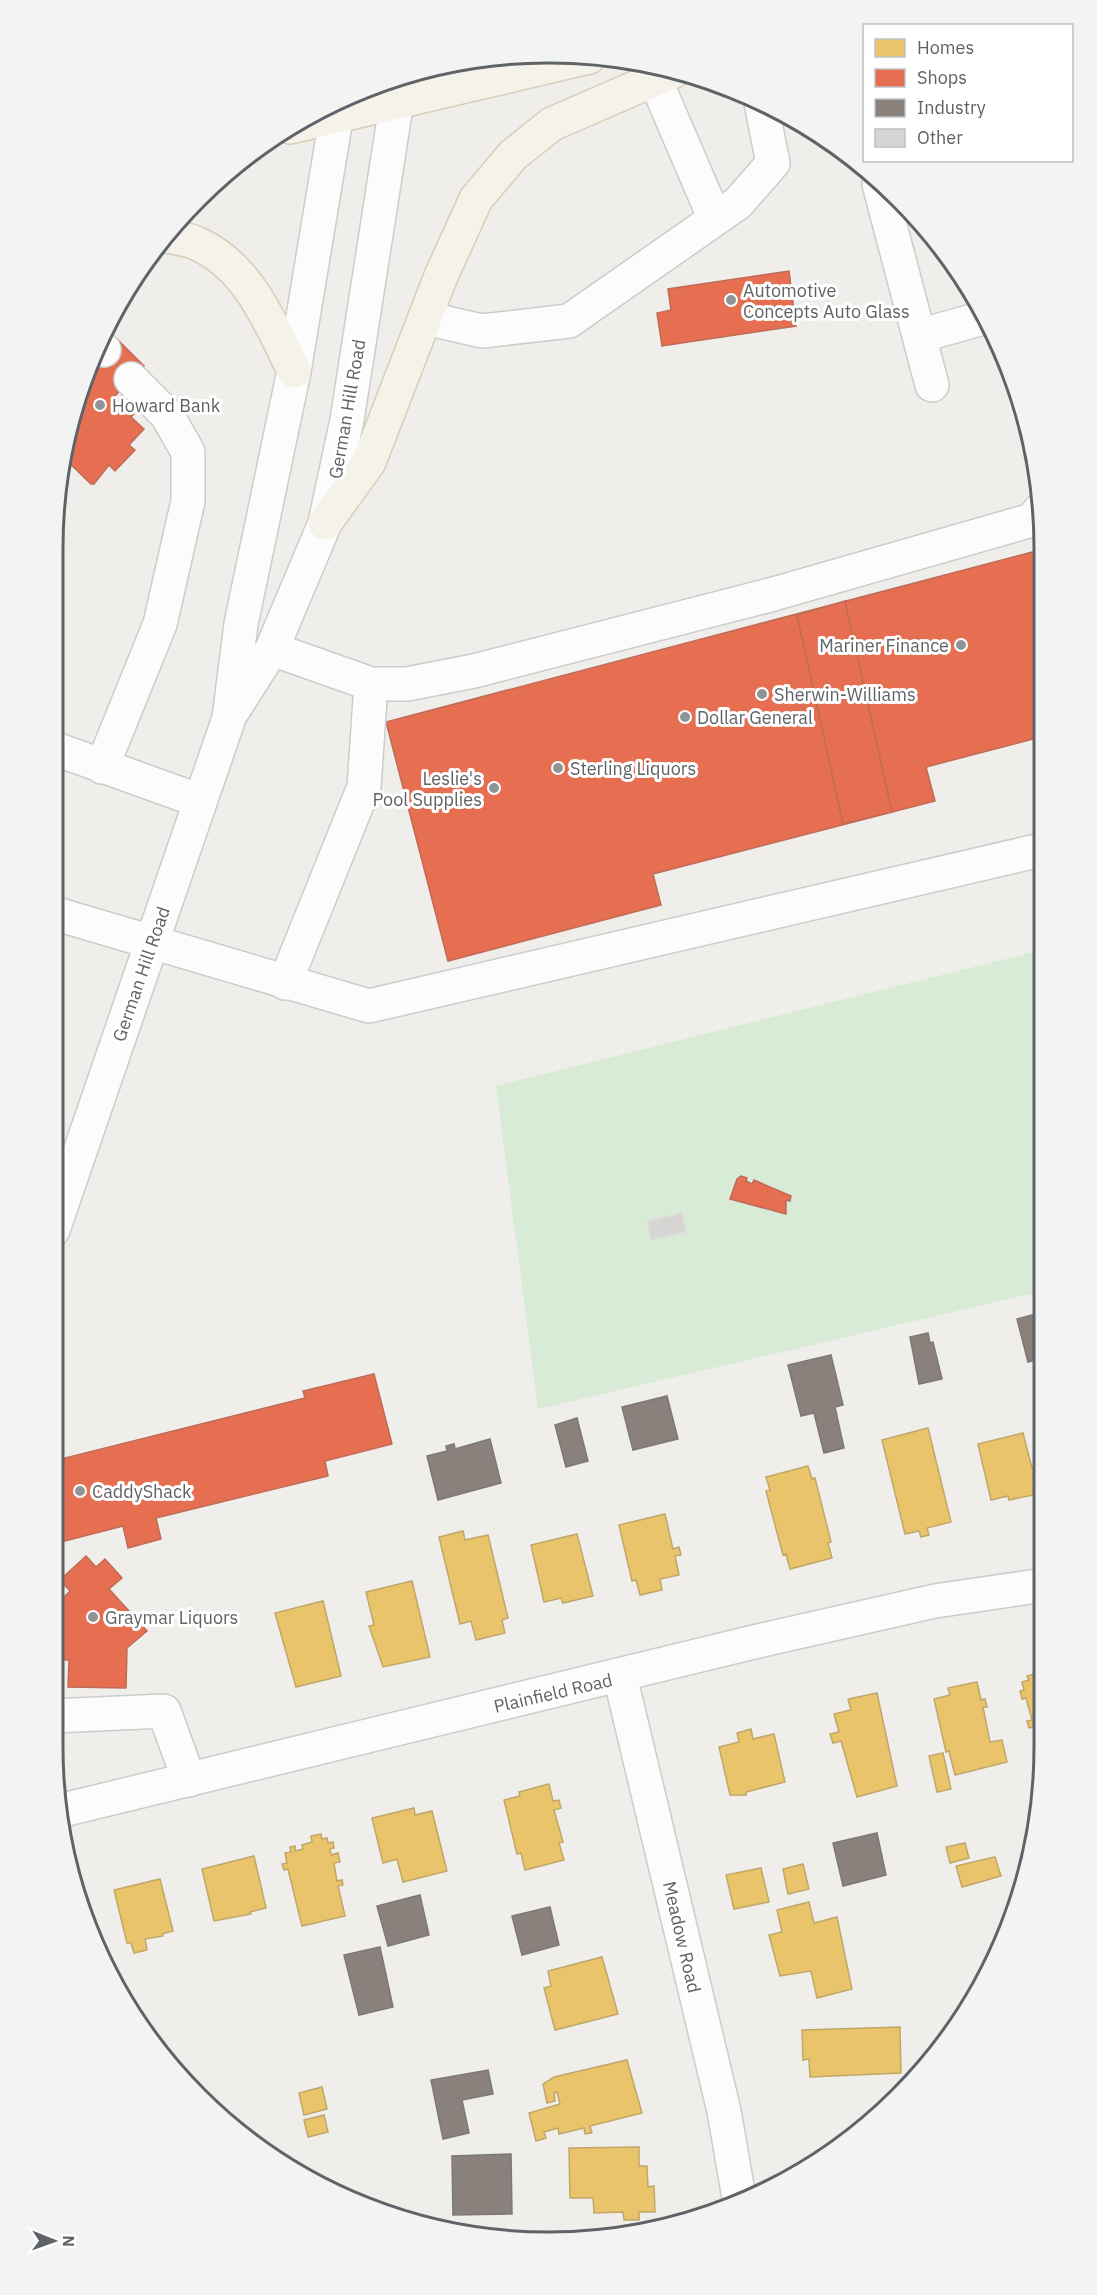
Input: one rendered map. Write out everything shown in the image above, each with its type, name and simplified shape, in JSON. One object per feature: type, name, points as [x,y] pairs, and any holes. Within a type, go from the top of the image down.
[{"type":"main road","points":[[361,101],[398,89],[552,63]]},
{"type":"main road","points":[[324,524],[369,462],[425,318],[476,199],[513,155],[552,124],[659,76]]},
{"type":"main road","points":[[175,238],[197,243],[220,256],[241,274],[268,318],[294,371]]},
{"type":"street","points":[[665,78],[715,219]]},
{"type":"street","name":"German Hill Road","points":[[229,718],[272,649],[324,524],[347,420],[398,89]]},
{"type":"street","name":"German Hill Road","points":[[64,1164],[151,943],[229,718],[241,624],[294,371],[338,111]]},
{"type":"street","points":[[425,318],[482,331],[568,321],[738,203],[773,163],[763,113]]},
{"type":"street","points":[[882,195],[932,385]]},
{"type":"street","points":[[918,336],[976,320]]},
{"type":"street","points":[[102,766],[160,624],[188,501],[188,452],[167,415],[131,379]]},
{"type":"street","points":[[272,649],[371,684],[407,684],[474,671],[770,595],[1033,519]]},
{"type":"street","points":[[285,983],[364,787],[371,684]]},
{"type":"street","points":[[63,752],[200,801]]},
{"type":"street","points":[[63,916],[369,1006],[1034,852]]},
{"type":"street","name":"Plainfield Road","points":[[67,1809],[758,1641],[935,1601],[1034,1586]]},
{"type":"street","name":"Meadow Road","points":[[620,1676],[724,2110],[738,2193]]},
{"type":"street","points":[[63,1715],[164,1710],[189,1780]]},
{"type":"green space","points":[[1034,952],[1034,1293],[538,1409],[496,1086]]},
{"type":"building: Homes","points":[[928,1428],[951,1522],[927,1528],[929,1535],[921,1537],[919,1531],[905,1534],[882,1440]]},
{"type":"building: Homes","points":[[1023,1433],[1032,1468],[1034,1467],[1034,1495],[1009,1500],[1008,1496],[991,1500],[978,1444]]},
{"type":"building: Homes","points":[[808,1466],[812,1479],[815,1478],[831,1542],[828,1543],[832,1558],[790,1569],[786,1554],[783,1555],[766,1491],[770,1490],[766,1477]]},
{"type":"building: Homes","points":[[665,1514],[673,1549],[679,1547],[681,1555],[675,1556],[679,1575],[660,1579],[662,1590],[640,1595],[636,1580],[632,1581],[619,1525]]},
{"type":"building: Homes","points":[[463,1531],[465,1540],[488,1535],[508,1618],[502,1620],[505,1633],[476,1640],[471,1621],[460,1624],[439,1537]]},
{"type":"building: Homes","points":[[577,1534],[593,1596],[563,1603],[561,1598],[544,1602],[531,1545]]},
{"type":"building: Homes","points":[[412,1581],[430,1657],[383,1667],[369,1626],[374,1625],[366,1592]]},
{"type":"building: Homes","points":[[323,1601],[341,1676],[296,1687],[275,1613]]},
{"type":"building: Homes","points":[[1034,1674],[1034,1727],[1029,1728],[1027,1721],[1032,1720],[1026,1698],[1022,1699],[1020,1691],[1024,1690],[1022,1682],[1029,1680],[1027,1676]]},
{"type":"building: Homes","points":[[977,1682],[981,1700],[985,1699],[987,1707],[983,1707],[990,1742],[1002,1740],[1007,1762],[955,1775],[949,1751],[946,1752],[934,1699],[950,1695],[948,1688]]},
{"type":"building: Homes","points":[[877,1693],[897,1786],[857,1797],[841,1741],[833,1743],[830,1734],[839,1732],[834,1714],[851,1710],[848,1699]]},
{"type":"building: Homes","points":[[751,1729],[753,1739],[774,1734],[785,1782],[746,1792],[746,1795],[730,1795],[719,1747],[739,1742],[737,1733]]},
{"type":"building: Homes","points":[[943,1753],[951,1789],[937,1792],[929,1756]]},
{"type":"building: Homes","points":[[549,1784],[553,1801],[559,1800],[561,1808],[554,1810],[563,1842],[559,1843],[564,1860],[525,1870],[521,1853],[517,1854],[504,1800],[520,1796],[519,1792]]},
{"type":"building: Homes","points":[[414,1808],[415,1815],[432,1811],[447,1871],[403,1882],[397,1859],[383,1863],[372,1818]]},
{"type":"building: Homes","points":[[321,1834],[322,1839],[327,1838],[328,1843],[333,1842],[334,1848],[330,1849],[331,1855],[338,1853],[340,1862],[334,1863],[337,1881],[342,1880],[343,1885],[338,1886],[345,1916],[302,1926],[288,1869],[284,1870],[282,1864],[287,1863],[285,1853],[291,1852],[290,1847],[295,1846],[295,1851],[303,1849],[302,1845],[312,1842],[311,1836]]},
{"type":"building: Homes","points":[[965,1843],[969,1858],[950,1863],[946,1847]]},
{"type":"building: Homes","points":[[254,1856],[266,1908],[250,1912],[251,1914],[214,1921],[202,1869]]},
{"type":"building: Homes","points":[[995,1857],[1001,1876],[962,1887],[956,1866]]},
{"type":"building: Homes","points":[[803,1864],[809,1889],[788,1894],[783,1869]]},
{"type":"building: Homes","points":[[761,1868],[769,1902],[734,1909],[726,1875]]},
{"type":"building: Homes","points":[[160,1879],[173,1931],[162,1934],[163,1936],[145,1939],[147,1950],[134,1953],[131,1943],[127,1943],[114,1890]]},
{"type":"building: Homes","points":[[809,1902],[814,1923],[837,1917],[852,1989],[817,1998],[811,1971],[780,1976],[769,1935],[782,1932],[777,1910]]},
{"type":"building: Homes","points":[[602,1957],[618,2014],[555,2030],[544,1988],[551,1986],[548,1971]]},
{"type":"building: Homes","points":[[900,2027],[901,2073],[810,2077],[809,2059],[803,2060],[802,2030]]},
{"type":"building: Homes","points":[[627,2060],[642,2113],[590,2126],[592,2133],[585,2134],[584,2128],[559,2134],[558,2128],[544,2132],[546,2138],[536,2141],[529,2113],[560,2104],[557,2092],[554,2093],[555,2101],[547,2103],[543,2084],[554,2077]]},
{"type":"building: Homes","points":[[322,2087],[327,2109],[304,2115],[299,2093]]},
{"type":"building: Homes","points":[[324,2115],[328,2132],[308,2137],[304,2120]]},
{"type":"building: Homes","points":[[639,2147],[639,2166],[647,2166],[648,2187],[654,2186],[655,2212],[639,2212],[639,2220],[624,2220],[623,2212],[594,2213],[593,2198],[570,2198],[569,2148]]},
{"type":"building: Shops","name":"Automotive Concepts Auto Glass","points":[[789,271],[796,326],[662,346],[657,313],[671,310],[668,289]]},
{"type":"building: Shops","name":"Howard Bank","points":[[116,338],[144,366],[115,396],[134,414],[131,417],[144,429],[129,445],[135,450],[115,471],[109,465],[94,484],[91,484],[70,464],[89,392],[107,347]]},
{"type":"building: Shops","points":[[1034,552],[1034,739],[926,767],[935,801],[653,874],[661,905],[448,961],[386,722]]},
{"type":"building: Shops","points":[[845,601],[892,812],[843,824],[797,615]]},
{"type":"building: Shops","points":[[741,1176],[747,1178],[746,1181],[752,1184],[754,1180],[791,1196],[790,1201],[786,1200],[786,1214],[730,1199],[737,1179]]},
{"type":"building: Shops","points":[[374,1374],[392,1444],[325,1461],[328,1476],[156,1518],[161,1539],[128,1548],[123,1526],[63,1541],[63,1458],[305,1398],[303,1391]]},
{"type":"building: Shops","name":"Graymar Liquors","points":[[86,1556],[96,1567],[105,1559],[122,1578],[109,1589],[147,1631],[127,1648],[126,1688],[68,1687],[69,1660],[63,1660],[63,1598],[70,1591],[63,1583],[63,1577]]},
{"type":"building: Industry","points":[[1034,1314],[1034,1360],[1028,1362],[1017,1319]]},
{"type":"building: Industry","points":[[928,1333],[930,1343],[933,1342],[942,1379],[919,1384],[910,1337]]},
{"type":"building: Industry","points":[[831,1355],[843,1405],[835,1407],[844,1448],[824,1453],[814,1413],[801,1416],[788,1365]]},
{"type":"building: Industry","points":[[667,1396],[678,1439],[633,1450],[622,1407]]},
{"type":"building: Industry","points":[[577,1418],[588,1461],[566,1467],[555,1425]]},
{"type":"building: Industry","points":[[490,1439],[501,1483],[438,1500],[427,1456],[447,1451],[446,1446],[454,1444],[455,1449]]},
{"type":"building: Industry","points":[[877,1833],[886,1875],[843,1886],[833,1843]]},
{"type":"building: Industry","points":[[420,1895],[429,1935],[388,1946],[377,1906]]},
{"type":"building: Industry","points":[[550,1907],[559,1945],[522,1955],[512,1916]]},
{"type":"building: Industry","points":[[380,1947],[393,2007],[359,2015],[344,1955]]},
{"type":"building: Industry","points":[[488,2070],[493,2094],[462,2100],[469,2133],[443,2139],[431,2080]]},
{"type":"building: Industry","points":[[511,2154],[512,2214],[453,2215],[452,2156]]},
{"type":"building: Other","points":[[682,1213],[686,1232],[651,1240],[647,1221]]},
{"type":"place","name":"Automotive Concepts Auto Glass","points":[[731,300]]},
{"type":"place","name":"Howard Bank","points":[[100,405]]},
{"type":"place","name":"Mariner Finance","points":[[961,645]]},
{"type":"place","name":"Sherwin-Williams","points":[[762,694]]},
{"type":"place","name":"Dollar General","points":[[685,717]]},
{"type":"place","name":"Sterling Liquors","points":[[558,768]]},
{"type":"place","name":"Leslie's Pool Supplies","points":[[494,788]]},
{"type":"place","name":"CaddyShack","points":[[80,1491]]},
{"type":"place","name":"Graymar Liquors","points":[[93,1617]]}]
